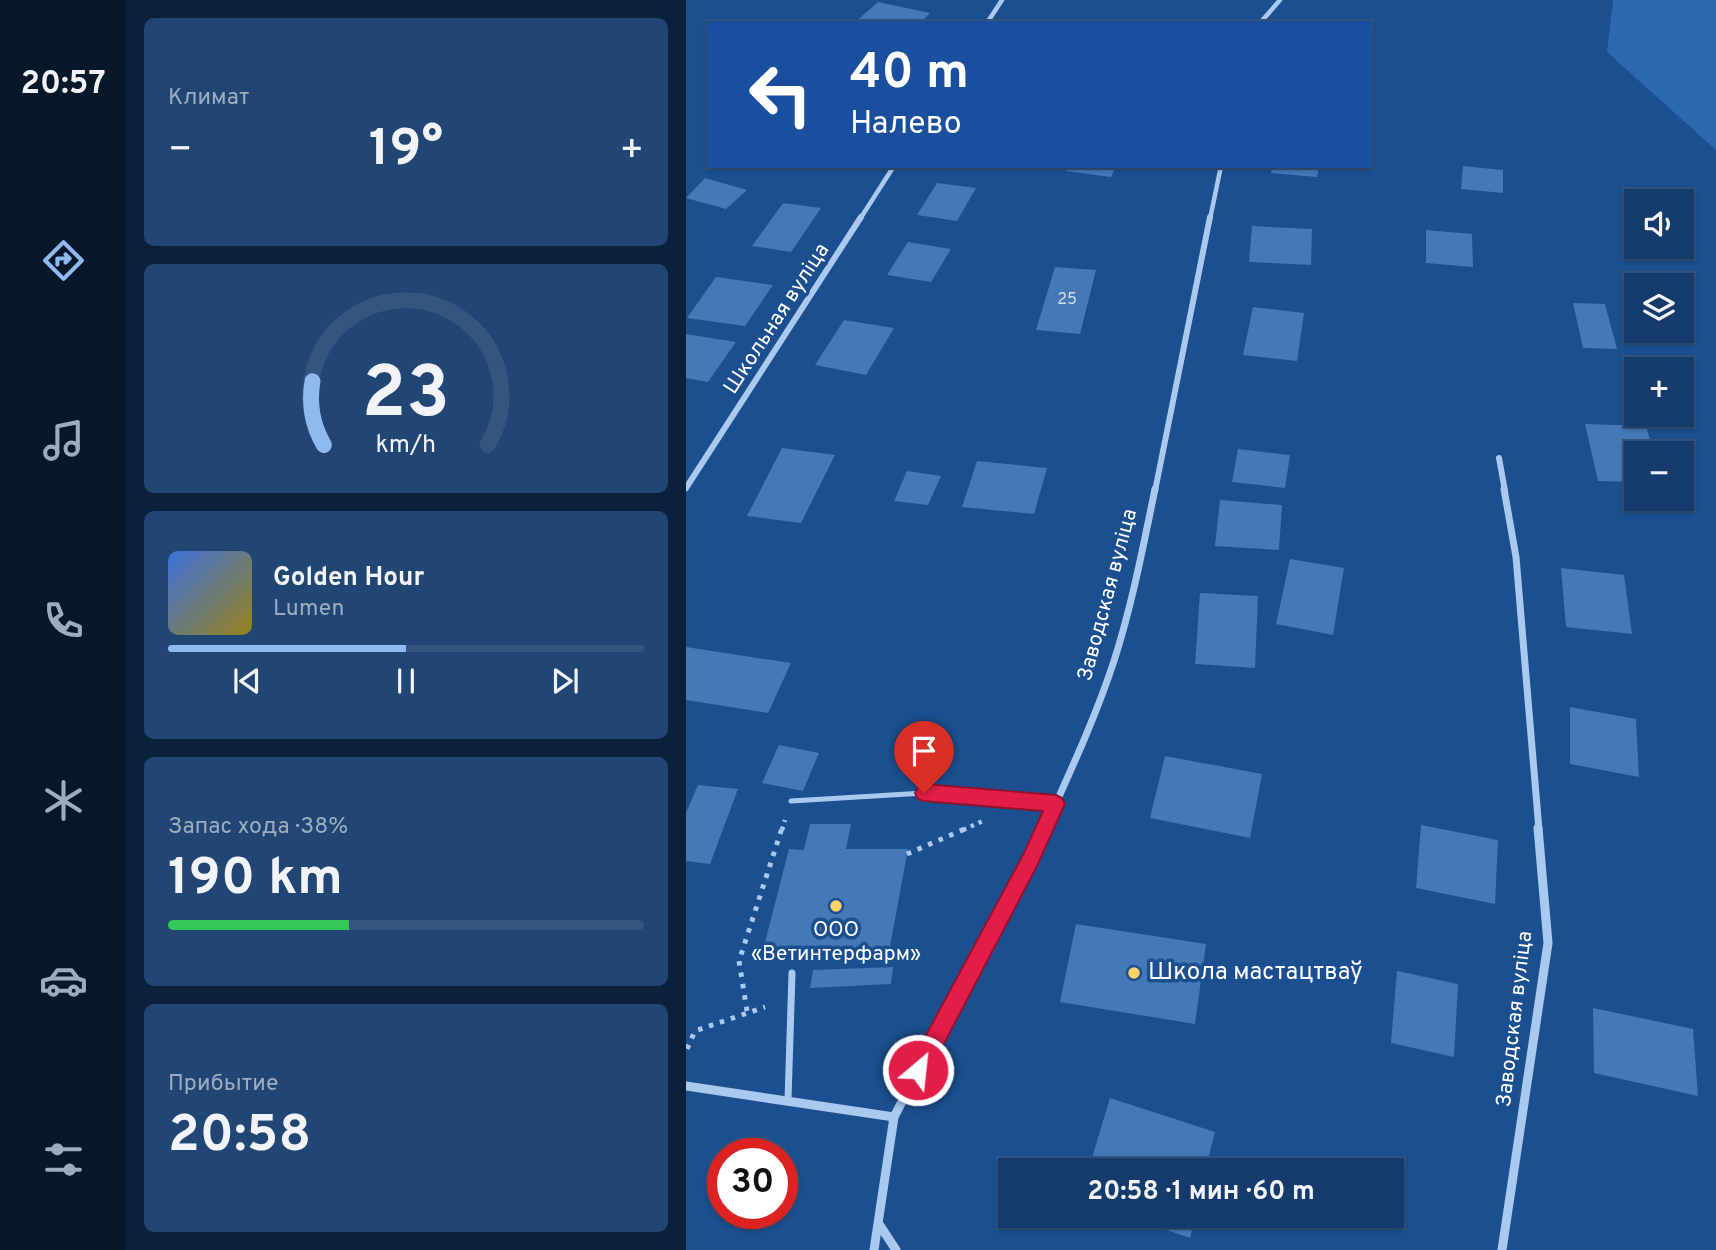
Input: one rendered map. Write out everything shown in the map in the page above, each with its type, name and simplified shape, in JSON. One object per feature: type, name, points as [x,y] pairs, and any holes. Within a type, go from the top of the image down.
[{"type":"street","points":[[988,21],[1002,0]]},
{"type":"street","points":[[1262,21],[1280,0]]},
{"type":"street","name":"Школьная вуліца","points":[[686,488],[893,168]]},
{"type":"street","name":"Заводская вуліца","points":[[874,1250],[894,1117],[1030,860],[1079,752],[1114,661],[1139,567],[1221,168]]},
{"type":"street","name":"Заводская вуліца","points":[[1499,458],[1516,557],[1548,943],[1503,1250]]},
{"type":"street","points":[[686,1086],[894,1117]]},
{"type":"street","points":[[878,1223],[896,1250]]},
{"type":"lane","points":[[791,801],[924,793],[1056,804]]},
{"type":"lane","points":[[788,1100],[792,973]]},
{"type":"path","points":[[747,1011],[739,961],[791,801]]},
{"type":"path","points":[[907,854],[1027,802]]},
{"type":"path","points":[[687,1049],[695,1031],[765,1007]]},
{"type":"shaded area","points":[[1613,0],[1716,0],[1716,150],[1607,52]]},
{"type":"building","points":[[878,2],[930,13],[922,21],[856,21]]},
{"type":"building","points":[[1463,166],[1503,170],[1503,193],[1461,189]]},
{"type":"building","points":[[1067,168],[1115,168],[1111,177],[1066,171]]},
{"type":"building","points":[[1272,168],[1319,168],[1317,177],[1271,173]]},
{"type":"building","points":[[705,178],[747,190],[726,209],[686,198]]},
{"type":"building","points":[[937,183],[976,188],[957,221],[917,215]]},
{"type":"building","points":[[783,203],[821,208],[791,252],[752,246]]},
{"type":"building","points":[[1252,226],[1312,229],[1311,265],[1249,262]]},
{"type":"building","points":[[1426,230],[1472,234],[1473,267],[1426,263]]},
{"type":"building","points":[[908,242],[951,249],[931,282],[887,275]]},
{"type":"building","points":[[1055,267],[1096,270],[1080,334],[1036,330]]},
{"type":"building","points":[[716,277],[773,285],[745,326],[687,318]]},
{"type":"building","points":[[1573,303],[1605,304],[1617,349],[1583,348]]},
{"type":"building","points":[[1253,307],[1304,313],[1297,361],[1243,355]]},
{"type":"building","points":[[844,320],[894,328],[866,375],[815,365]]},
{"type":"building","points":[[686,334],[736,342],[708,382],[686,378]]},
{"type":"building","points":[[1585,424],[1646,427],[1650,441],[1624,441],[1624,482],[1598,481]]},
{"type":"building","points":[[782,448],[835,455],[801,523],[747,516]]},
{"type":"building","points":[[1238,449],[1290,455],[1285,488],[1232,482]]},
{"type":"building","points":[[977,461],[1047,468],[1034,514],[962,507]]},
{"type":"building","points":[[907,471],[941,476],[928,505],[894,501]]},
{"type":"building","points":[[1220,500],[1282,505],[1279,550],[1215,546]]},
{"type":"building","points":[[1290,559],[1344,568],[1333,635],[1276,624]]},
{"type":"building","points":[[1561,568],[1624,575],[1632,634],[1566,627]]},
{"type":"building","points":[[1200,593],[1258,596],[1255,668],[1195,664]]},
{"type":"building","points":[[686,647],[791,663],[768,713],[686,700]]},
{"type":"building","points":[[1570,707],[1636,719],[1639,777],[1570,764]]},
{"type":"building","points":[[779,745],[819,753],[803,791],[762,783]]},
{"type":"building","points":[[1165,756],[1262,774],[1250,838],[1150,818]]},
{"type":"building","points":[[698,785],[738,789],[710,864],[686,861],[686,813]]},
{"type":"building","name":"ООО «Ветинтерфарм»","points":[[810,824],[851,824],[846,849],[908,849],[889,952],[763,950],[789,849],[804,850]]},
{"type":"building","points":[[1421,825],[1498,840],[1495,904],[1416,888]]},
{"type":"building","name":"Школа мастацтваў","points":[[1076,924],[1206,944],[1195,1024],[1060,1002]]},
{"type":"building","points":[[893,967],[891,984],[810,988],[813,970]]},
{"type":"building","points":[[1397,971],[1458,984],[1454,1057],[1391,1043]]},
{"type":"building","points":[[1593,1008],[1693,1029],[1698,1096],[1594,1073]]},
{"type":"building","points":[[1110,1098],[1215,1132],[1208,1158],[1092,1158]]},
{"type":"building","points":[[1160,1228],[1192,1228],[1190,1238]]},
{"type":"place","name":"ООО «Ветинтерфарм»","points":[[836,906]]},
{"type":"place","name":"Школа мастацтваў","points":[[1134,973]]},
{"type":"route","points":[[918,1070],[1030,860],[1056,804],[924,793]]}]
